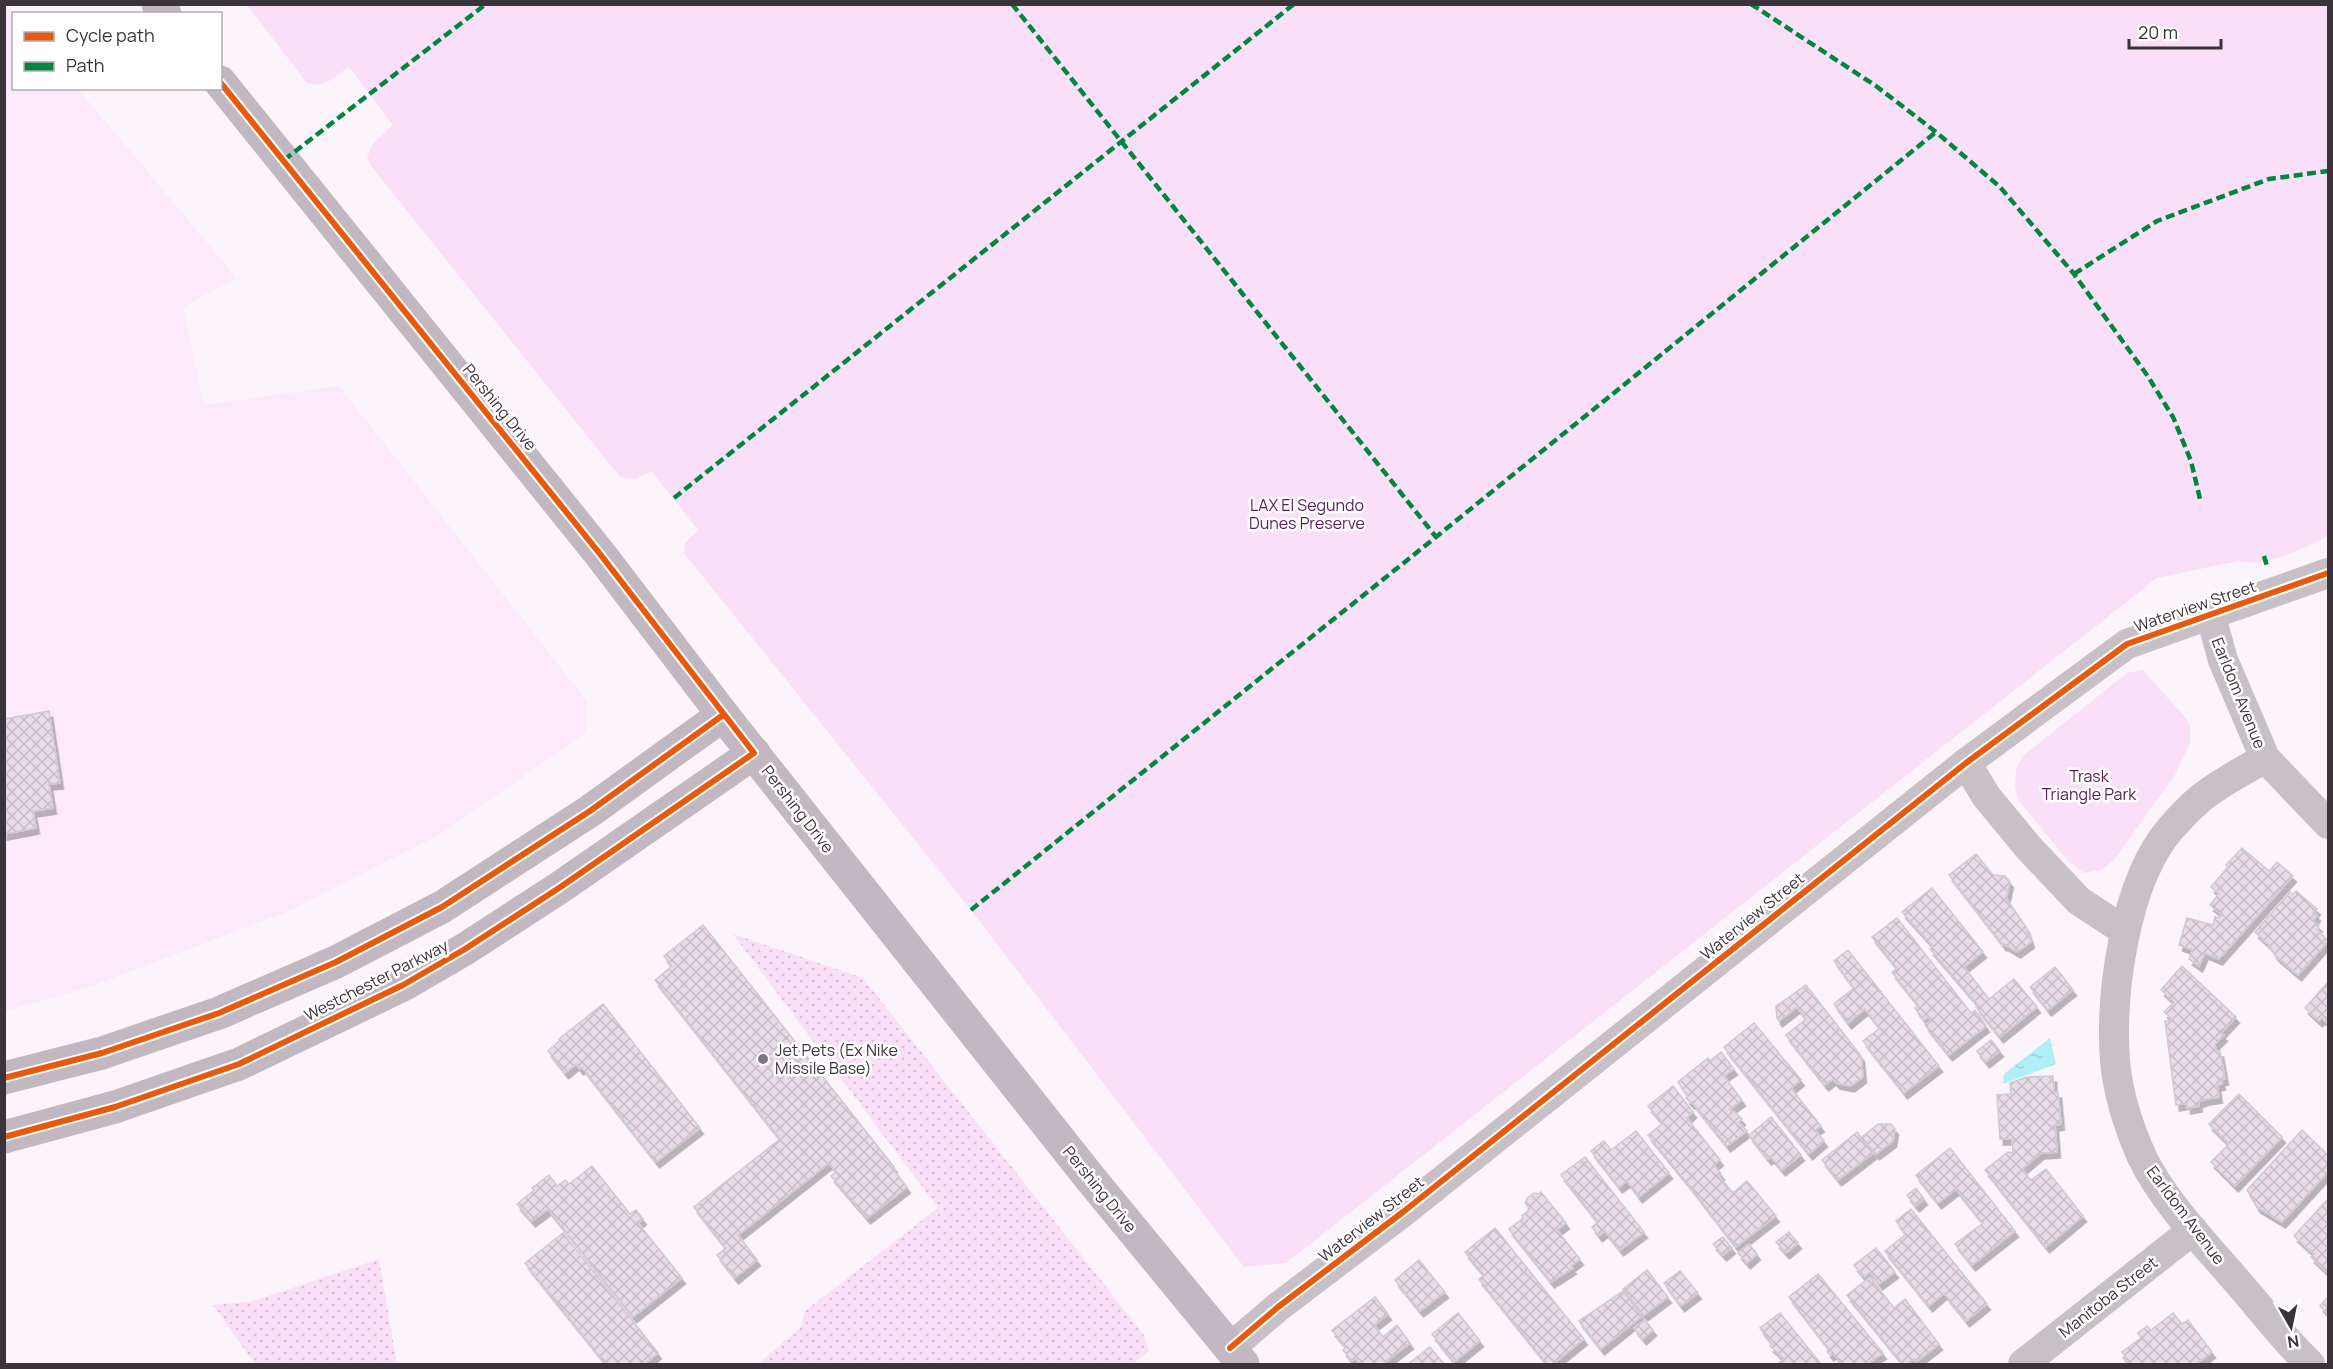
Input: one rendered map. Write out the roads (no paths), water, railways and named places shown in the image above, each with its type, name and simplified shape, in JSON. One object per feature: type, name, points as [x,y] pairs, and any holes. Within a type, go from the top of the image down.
[{"type":"main road","name":"Pershing Drive","points":[[222,84],[586,537],[723,715],[1090,1178],[1237,1356]]},
{"type":"main road","name":"Westchester Parkway","points":[[4,1078],[102,1053],[219,1013],[336,962],[442,907],[590,811],[723,715]]},
{"type":"main road","name":"Westchester Parkway","points":[[4,1137],[115,1107],[239,1064],[403,985],[465,949],[559,888],[754,753]]},
{"type":"street","name":"Waterview Street","points":[[1237,1356],[1278,1307],[1403,1212],[1965,763],[2127,644],[2328,573]]},
{"type":"street","name":"Earldom Avenue","points":[[2210,613],[2223,660],[2265,758],[2199,800],[2170,829],[2144,869],[2126,931],[2116,1000],[2115,1062],[2126,1111],[2143,1158],[2166,1195],[2193,1230],[2310,1365]]},
{"type":"street","points":[[2265,758],[2328,824]]},
{"type":"street","points":[[1965,763],[1986,796],[2064,886],[2079,901],[2126,931]]},
{"type":"street","name":"Manitoba Street","points":[[2023,1365],[2193,1230]]},
{"type":"water","points":[[2050,1038],[2056,1064],[2003,1084],[2004,1074]]},
{"type":"place","name":"Jet Pets (Ex Nike Missile Base)","points":[[763,1059]]},
{"type":"park label","name":"LAX El Segundo Dunes Preserve","points":[[1307,514]]},
{"type":"park label","name":"Trask Triangle Park","points":[[2089,785]]}]
